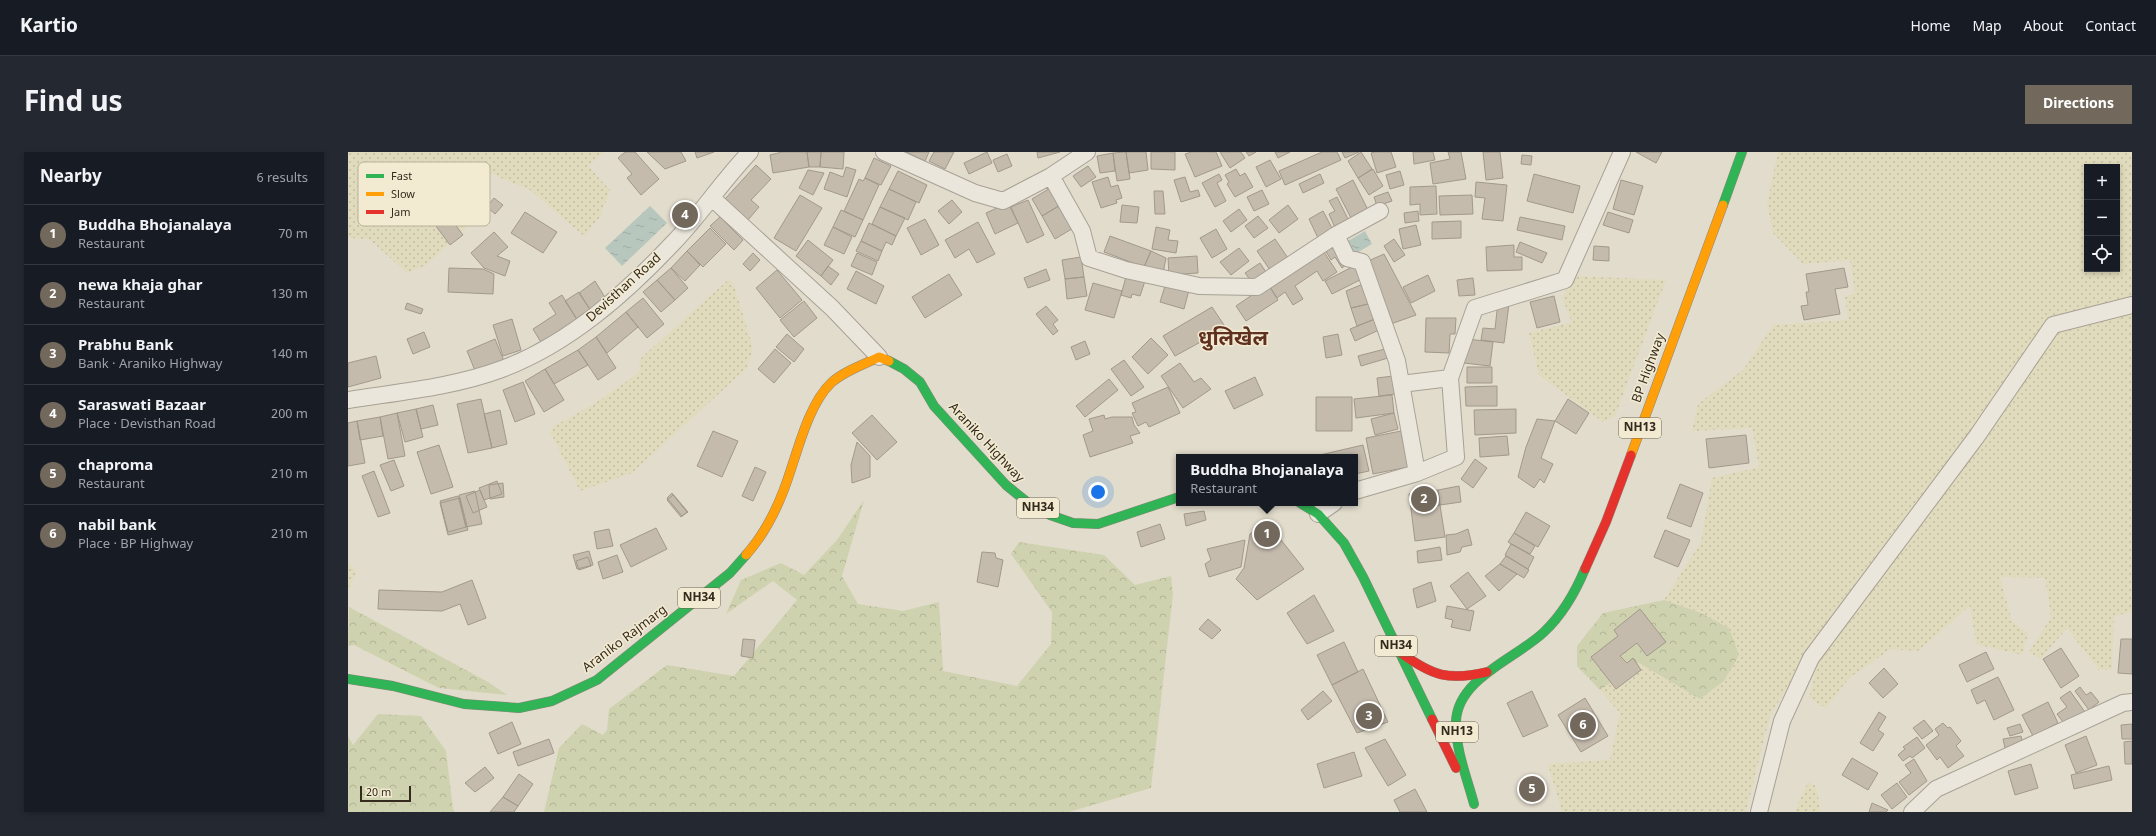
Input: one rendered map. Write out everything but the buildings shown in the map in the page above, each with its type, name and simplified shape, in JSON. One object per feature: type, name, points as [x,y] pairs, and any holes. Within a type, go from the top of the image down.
[{"type":"highway","name":"BP Highway","points":[[1476,808],[1461,758],[1456,721],[1465,693],[1490,671],[1543,633],[1560,614],[1576,591],[1606,522],[1742,152]]},
{"type":"highway","name":"Araniko Highway","points":[[879,357],[899,366],[911,374],[924,387],[933,406],[1017,495],[1032,505],[1068,522],[1098,524],[1176,498]]},
{"type":"highway","name":"Araniko Rajmarg","points":[[348,679],[393,686],[464,704],[495,708],[519,708],[552,701],[597,680],[730,573],[761,538],[783,493],[804,431],[820,396],[831,383],[845,373],[879,357]]},
{"type":"highway","name":"NH34","points":[[1305,506],[1318,514],[1344,543],[1476,808]]},
{"type":"highway","name":"BP Highway","points":[[1399,651],[1426,671],[1445,677],[1463,678],[1490,671]]},
{"type":"street","name":"Devisthan Road","points":[[348,400],[465,380],[502,369],[552,344],[586,322],[622,293],[675,242],[750,152]]},
{"type":"street","points":[[884,152],[975,193],[1003,201],[1051,176],[1088,152]]},
{"type":"street","points":[[1358,490],[1417,473],[1456,457],[1450,378],[1475,308],[1564,280],[1622,152]]},
{"type":"street","points":[[1051,176],[1082,231],[1089,258],[1126,270],[1199,286],[1256,287],[1336,235],[1380,211]]},
{"type":"street","points":[[712,198],[832,308],[879,357]]},
{"type":"street","points":[[1336,235],[1347,258],[1362,262],[1397,361],[1417,473]]},
{"type":"street","points":[[1759,812],[1782,721],[1811,658],[1977,436],[2053,325],[2132,305]]},
{"type":"street","points":[[1401,384],[1450,378]]},
{"type":"street","points":[[1318,514],[1330,506]]},
{"type":"street","points":[[1912,812],[1936,789],[2123,703],[2132,702]]},
{"type":"shaded area","points":[[348,152],[604,152],[588,166],[610,190],[600,217],[584,236],[530,190],[490,173],[490,162],[358,162],[358,226],[468,226],[426,265],[407,273],[369,239],[348,238]]},
{"type":"shaded area","points":[[1778,152],[2132,152],[2132,612],[2114,616],[2112,669],[2099,670],[2067,628],[2041,659],[2029,652],[2051,617],[2045,578],[2000,577],[2012,621],[2028,634],[2022,655],[1976,644],[1970,606],[1918,651],[1891,649],[1849,678],[1826,708],[1809,698],[1819,657],[1811,649],[1770,716],[1746,812],[1562,812],[1548,764],[1610,760],[1620,713],[1600,690],[1639,663],[1700,699],[1729,628],[1701,613],[1664,600],[1701,542],[1712,478],[1759,467],[1752,428],[1692,431],[1698,404],[1743,370],[1773,325],[1848,320],[1845,297],[1855,293],[1850,260],[1803,264],[1773,233],[1767,203]]},
{"type":"shaded area","points":[[1575,276],[1666,280],[1615,416],[1603,422],[1539,375],[1529,333],[1572,322],[1562,298]]},
{"type":"shaded area","points":[[728,280],[733,282],[753,348],[747,368],[632,473],[580,491],[550,432],[554,426],[594,404],[633,377],[640,370],[639,362],[642,357]]},
{"type":"shaded area","points":[[348,562],[356,572],[348,590]]},
{"type":"shaded area","points":[[1808,782],[1816,786],[1821,812],[1794,812]]},
{"type":"green space","points":[[864,500],[842,576],[858,604],[903,611],[939,602],[943,671],[1017,686],[1051,644],[1052,612],[1011,554],[1019,542],[1104,555],[1135,585],[1171,576],[1173,594],[1151,788],[1069,812],[544,812],[559,748],[582,724],[603,735],[607,730],[609,709],[667,665],[734,676],[797,600],[773,581],[726,614],[741,580],[781,563],[804,575],[837,540]]},
{"type":"green space","points":[[1664,600],[1701,613],[1729,628],[1739,655],[1724,681],[1700,699],[1639,663],[1600,690],[1577,666],[1577,646],[1603,613]]},
{"type":"green space","points":[[349,607],[488,682],[507,695],[439,688],[354,645],[348,646]]},
{"type":"green space","points":[[378,714],[421,716],[446,751],[453,809],[455,812],[348,812],[348,736],[353,745]]},
{"type":"water","points":[[650,206],[667,223],[622,266],[605,248]]},
{"type":"water","points":[[1365,231],[1372,244],[1355,254],[1348,241]]},
{"type":"traffic: fast","points":[[1723,205],[1742,152]]},
{"type":"traffic: fast","points":[[889,361],[904,369],[920,382],[934,406],[1006,485],[1027,502],[1050,515],[1073,523],[1098,524],[1176,498]]},
{"type":"traffic: fast","points":[[1305,506],[1318,514],[1344,543],[1363,577],[1432,719]]},
{"type":"traffic: fast","points":[[348,679],[393,686],[464,704],[519,708],[552,701],[597,680],[730,573],[746,555]]},
{"type":"traffic: fast","points":[[1474,804],[1457,742],[1456,721],[1459,706],[1467,693],[1478,681],[1491,670],[1533,642],[1551,625],[1568,603],[1585,569]]},
{"type":"traffic: slow","points":[[1631,455],[1723,205]]},
{"type":"traffic: slow","points":[[746,555],[762,533],[776,509],[788,479],[802,434],[822,393],[836,379],[854,368],[879,357],[889,361]]},
{"type":"traffic: jam","points":[[1585,569],[1606,522],[1631,455]]},
{"type":"traffic: jam","points":[[1401,653],[1422,667],[1441,674],[1462,676],[1487,672]]},
{"type":"traffic: jam","points":[[1432,719],[1456,768]]},
{"type":"place","name":"Saraswati Bazaar","points":[[685,215]]},
{"type":"place","name":"newa khaja ghar","points":[[1424,499]]},
{"type":"place","name":"Buddha Bhojanalaya","points":[[1267,534]]},
{"type":"place","name":"Prabhu Bank","points":[[1369,716]]},
{"type":"place","name":"nabil bank","points":[[1583,725]]},
{"type":"place","name":"chaproma","points":[[1532,789]]},
{"type":"district","name":"धुलिखेल","points":[[1233,340]]}]
